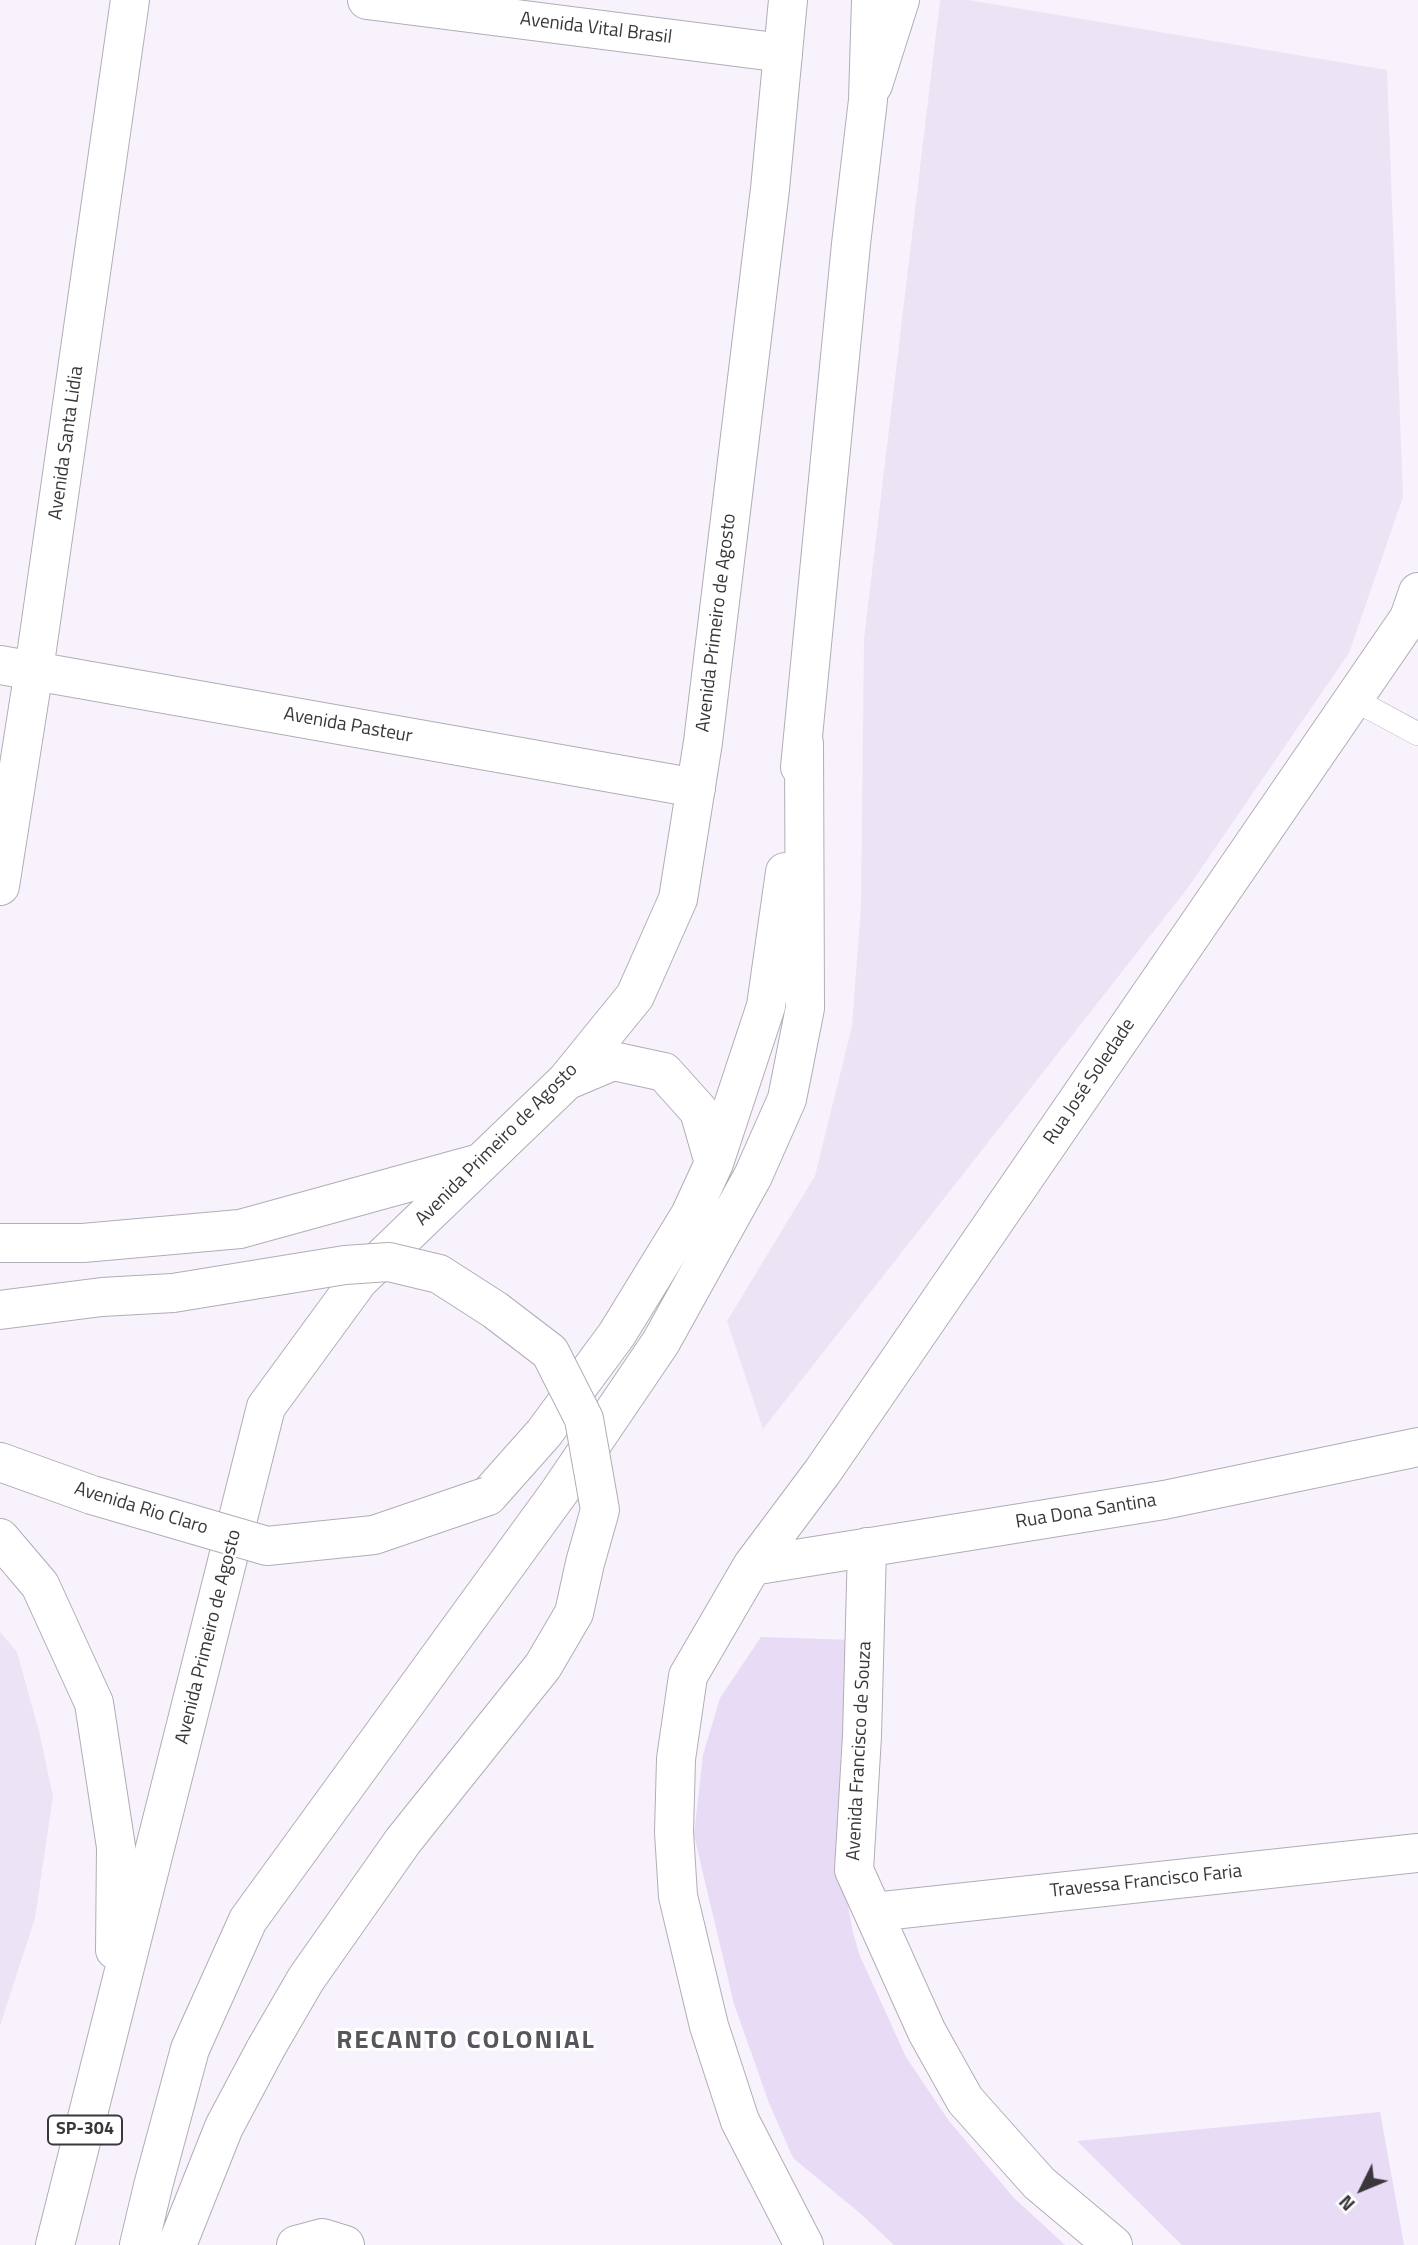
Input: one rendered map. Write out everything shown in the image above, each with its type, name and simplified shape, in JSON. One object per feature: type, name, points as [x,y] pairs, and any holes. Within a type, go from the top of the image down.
[{"type":"main road","name":"Avenida Santa Lidia","points":[[0,886],[17,667],[130,0]]},
{"type":"main road","name":"Avenida Vital Brasil","points":[[367,0],[783,53]]},
{"type":"main road","name":"Avenida Primeiro de Agosto","points":[[55,2245],[266,1407],[359,1280],[566,1081],[635,996],[678,900],[696,788],[766,215],[788,0]]},
{"type":"main road","points":[[713,1163],[766,1006],[804,743],[851,244],[868,100],[871,0]]},
{"type":"main road","points":[[868,100],[900,0]]},
{"type":"main road","name":"Rua José Soledade","points":[[752,1566],[823,1471],[1409,618],[1418,592]]},
{"type":"main road","name":"Avenida Pasteur","points":[[17,667],[696,788]]},
{"type":"main road","points":[[139,2245],[190,2049],[248,1920],[560,1491],[661,1342],[753,1176],[787,1100],[805,1008],[804,743]]},
{"type":"main road","points":[[566,1081],[613,1061],[664,1072],[699,1111],[713,1163]]},
{"type":"main road","points":[[0,1243],[83,1243],[240,1229],[481,1163]]},
{"type":"main road","name":"Avenida Rio Claro","points":[[0,1462],[92,1495],[267,1546],[374,1535],[488,1496],[544,1433],[617,1334],[690,1215],[713,1163]]},
{"type":"main road","points":[[0,1310],[102,1297],[173,1293],[345,1265],[389,1262],[439,1274],[495,1310],[550,1352],[584,1419],[600,1510],[574,1613],[543,1666],[402,1841],[306,1979],[224,2127],[177,2245]]},
{"type":"main road","name":"Rua Dona Santina","points":[[752,1566],[1164,1500],[1418,1447]]},
{"type":"main road","points":[[0,1538],[40,1585],[94,1703],[116,1847],[114,2015]]},
{"type":"main road","name":"Avenida Francisco de Souza","points":[[867,1547],[855,1870],[926,2032],[965,2101],[1039,2183],[1113,2245]]},
{"type":"main road","points":[[752,1566],[688,1676],[676,1759],[674,1832],[678,1896],[709,2026],[740,2122],[804,2245]]},
{"type":"main road","name":"Travessa Francisco Faria","points":[[874,1912],[1418,1853]]},
{"type":"main road","points":[[296,2245],[322,2238],[345,2245]]},
{"type":"lane","points":[[1353,699],[1418,734]]},
{"type":"shaded area","points":[[940,0],[968,0],[1387,70],[1403,497],[1349,653],[1187,889],[763,1429],[727,1321],[815,1176],[852,1026],[861,906],[864,639]]},
{"type":"shaded area","points":[[0,1632],[17,1652],[39,1731],[53,1796],[35,1918],[0,2026]]},
{"type":"shaded area","points":[[761,1637],[855,1640],[842,1873],[860,1956],[906,2057],[949,2121],[1014,2198],[1065,2245],[894,2245],[793,2158],[769,2103],[734,2004],[694,1835],[703,1755],[720,1698]]},
{"type":"shaded area","points":[[1380,2112],[1404,2245],[1182,2245],[1077,2141]]},
{"type":"district","name":"RECANTO COLONIAL","points":[[466,2042]]}]
